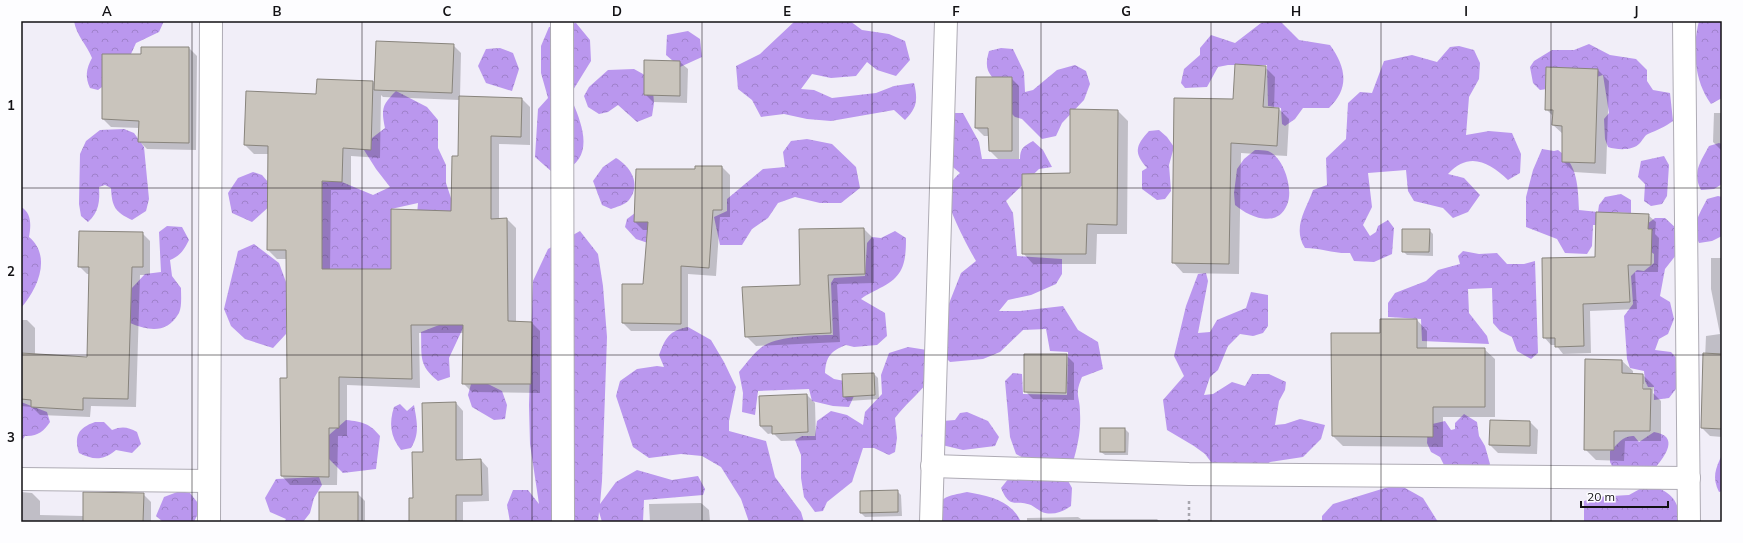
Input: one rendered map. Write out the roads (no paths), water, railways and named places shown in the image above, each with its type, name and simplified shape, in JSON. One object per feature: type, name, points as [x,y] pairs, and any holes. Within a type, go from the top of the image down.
[{"type":"street","points":[[209,522],[211,21]]},
{"type":"street","points":[[562,21],[563,522]]},
{"type":"street","points":[[931,522],[946,21]]},
{"type":"street","points":[[1684,21],[1689,522]]},
{"type":"street","points":[[932,466],[1189,474],[1689,478]]},
{"type":"street","points":[[21,479],[209,480]]}]
